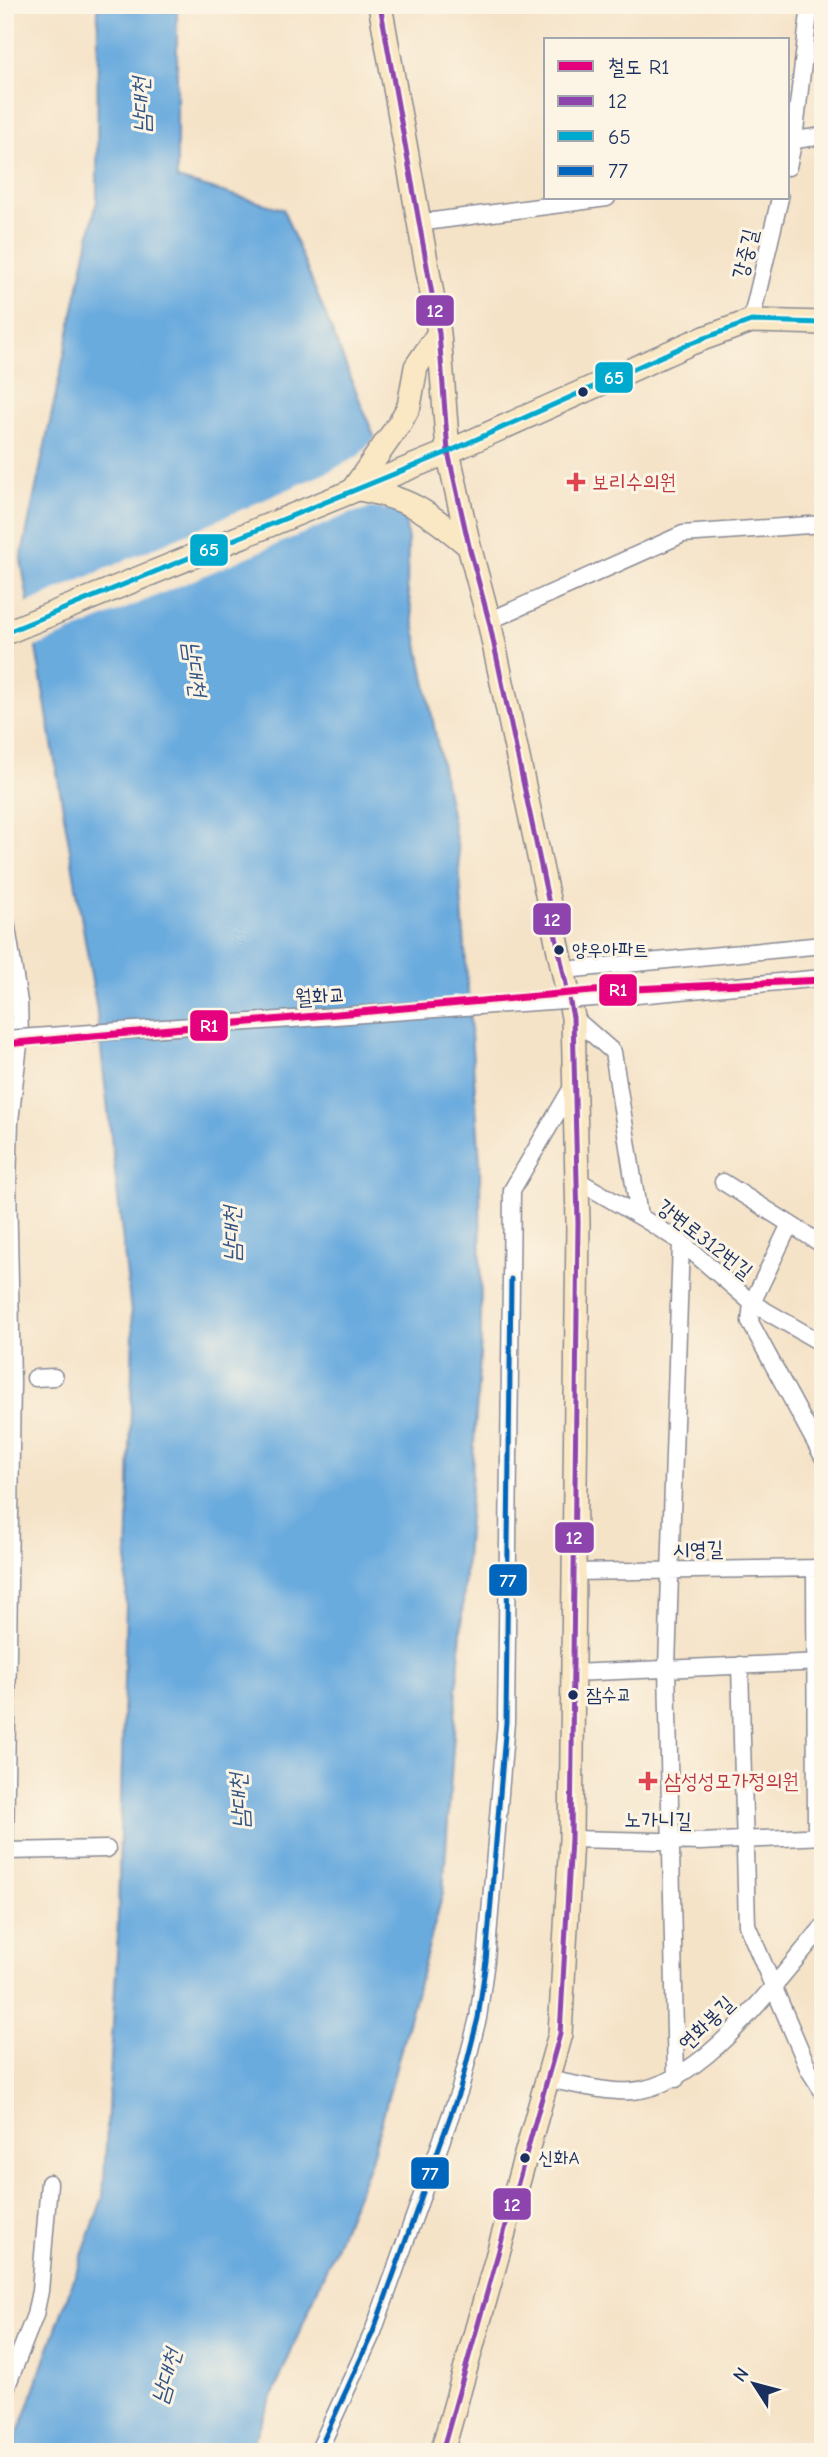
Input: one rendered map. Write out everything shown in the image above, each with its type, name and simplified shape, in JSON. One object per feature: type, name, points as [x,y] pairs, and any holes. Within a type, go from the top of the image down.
[{"type":"street","points":[[380,5],[439,333],[443,454],[489,621],[573,1017],[577,1180],[571,1839],[559,2034],[442,2452]]},
{"type":"street","points":[[810,5],[791,140],[823,136]]},
{"type":"street","points":[[418,223],[592,200]]},
{"type":"street","name":"강중길","points":[[751,321],[780,200]]},
{"type":"street","points":[[5,633],[354,488],[443,454],[679,348],[751,321],[823,323]]},
{"type":"street","points":[[354,488],[404,415],[416,367],[439,333]]},
{"type":"street","points":[[354,488],[394,496],[432,516],[469,547]]},
{"type":"street","points":[[489,621],[683,534],[823,524]]},
{"type":"street","points":[[5,915],[19,1002],[20,1036],[10,1121],[8,1183],[12,1382],[5,1850],[107,1849]]},
{"type":"street","points":[[564,970],[823,945]]},
{"type":"street","name":"월화교","points":[[5,1039],[637,995],[823,978]]},
{"type":"street","name":"강변로312번길","points":[[573,1017],[613,1052],[639,1216],[681,1241],[752,1303],[823,1344]]},
{"type":"street","points":[[318,2452],[373,2332],[460,2089],[478,2018],[486,1961],[506,1722],[512,1189],[574,1084]]},
{"type":"street","points":[[577,1180],[639,1216]]},
{"type":"street","points":[[723,1182],[823,1245]]},
{"type":"street","points":[[790,1224],[752,1303],[750,1322],[823,1457]]},
{"type":"street","points":[[676,2079],[673,1841],[667,1667],[681,1241]]},
{"type":"street","points":[[35,1378],[54,1377]]},
{"type":"street","points":[[819,1568],[819,1836]]},
{"type":"street","name":"시영길","points":[[574,1572],[819,1568]]},
{"type":"street","points":[[572,1673],[818,1662]]},
{"type":"street","points":[[740,1665],[747,1925],[772,1985],[816,2071],[823,2092]]},
{"type":"street","name":"노가니길","points":[[571,1839],[673,1841],[819,1836]]},
{"type":"street","name":"연화봉길","points":[[546,2079],[632,2091],[676,2079],[717,2048],[823,1927]]},
{"type":"street","points":[[5,2391],[35,2315],[40,2291],[50,2183]]},
{"type":"water","name":"남대천","points":[[98,5],[177,5],[177,179],[283,209],[404,511],[408,542],[407,587],[458,850],[480,1162],[481,1341],[443,1893],[370,2164],[249,2452],[12,2452],[103,2197],[117,1954],[133,1330],[96,1005],[21,559],[97,200]]},
{"type":"pier","points":[[378,435],[407,510],[370,508],[349,514],[33,648],[25,604],[330,471],[358,456]]},
{"type":"rail line","name":"R1","points":[[5,1044],[592,991],[823,980]]},
{"type":"transit line","name":"12","points":[[380,5],[439,333],[448,452],[489,621],[573,1017],[578,1223],[571,1839],[560,2034],[442,2452]]},
{"type":"transit line","name":"65","points":[[5,633],[448,452],[691,343],[751,321],[823,323]]},
{"type":"transit line","name":"77","points":[[318,2452],[373,2332],[460,2089],[478,2018],[486,1961],[506,1722],[511,1279]]},
{"type":"place","name":"보리수의원","points":[[576,482]]},
{"type":"place","name":"양우아파트","points":[[559,950]]},
{"type":"place","name":"잠수교","points":[[573,1695]]},
{"type":"place","name":"삼성성모가정의원","points":[[648,1781]]},
{"type":"place","name":"신화A","points":[[525,2158]]}]
